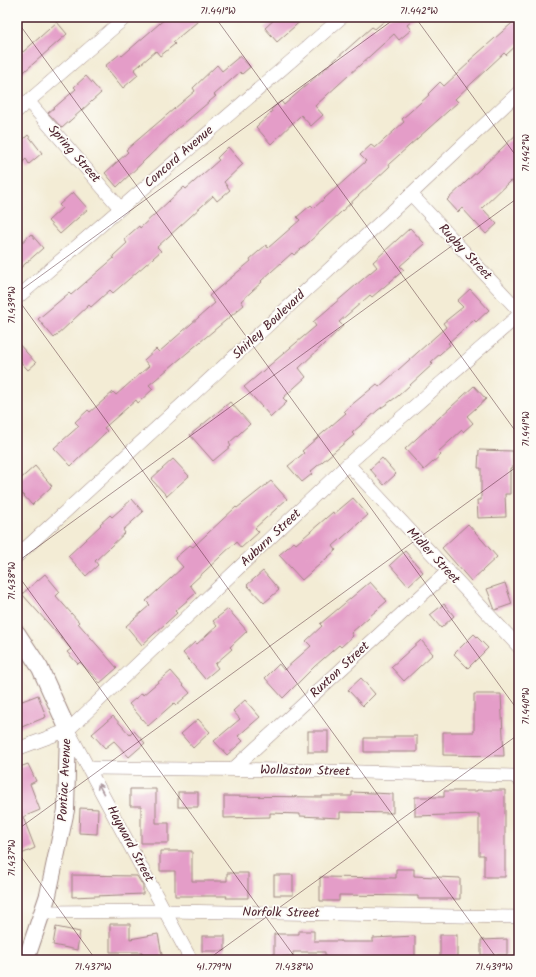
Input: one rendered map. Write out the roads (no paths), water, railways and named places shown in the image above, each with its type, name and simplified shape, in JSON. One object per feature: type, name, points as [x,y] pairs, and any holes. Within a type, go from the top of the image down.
[{"type":"street","points":[[17,111],[126,17]]},
{"type":"street","name":"Concord Avenue","points":[[17,298],[342,17]]},
{"type":"street","name":"Shirley Boulevard","points":[[17,556],[411,194],[519,92]]},
{"type":"street","name":"Spring Street","points":[[28,101],[120,208]]},
{"type":"street","name":"Rugby Street","points":[[411,194],[519,311]]},
{"type":"street","name":"Auburn Street","points":[[17,749],[68,730],[348,464],[519,315]]},
{"type":"street","name":"Midler Street","points":[[348,464],[519,647]]},
{"type":"street","name":"Ruxton Street","points":[[233,769],[448,571]]},
{"type":"street","name":"Pontiac Avenue","points":[[17,633],[40,668],[68,730],[66,810],[57,856],[42,912],[26,960]]},
{"type":"street","name":"Hayward Street","points":[[68,730],[90,768],[191,960]]},
{"type":"street","name":"Wollaston Street","points":[[90,768],[233,769],[514,776],[519,780]]},
{"type":"street","name":"Norfolk Street","points":[[42,912],[166,911],[519,917]]}]
